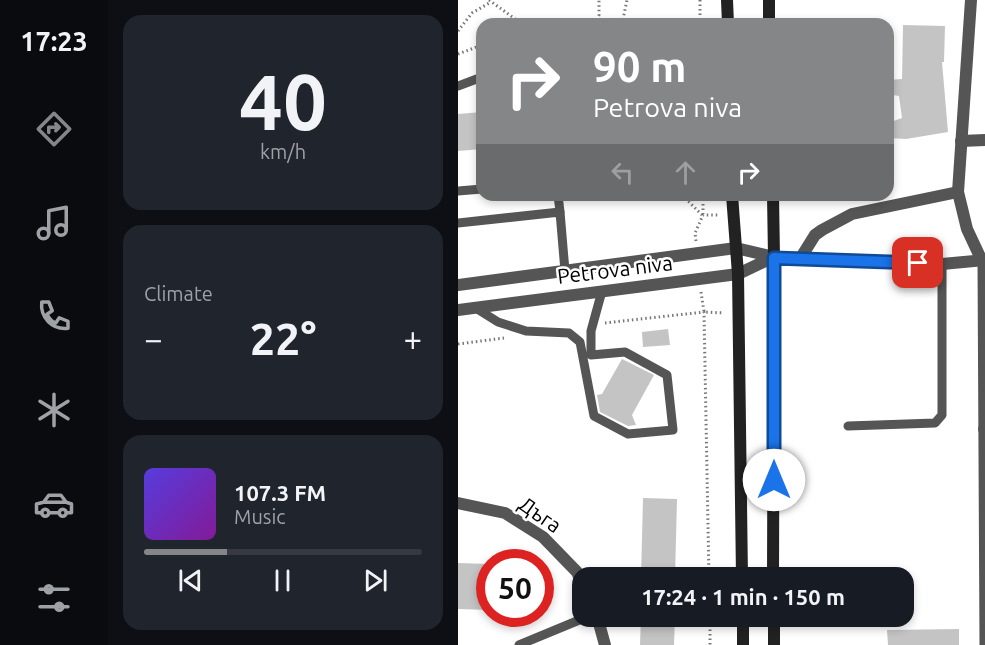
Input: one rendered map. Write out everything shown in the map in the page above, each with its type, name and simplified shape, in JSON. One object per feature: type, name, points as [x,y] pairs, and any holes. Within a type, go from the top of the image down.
[{"type":"main road","points":[[727,0],[728,18]]},
{"type":"main road","points":[[769,0],[769,18]]},
{"type":"main road","points":[[732,201],[738,274],[742,567]]},
{"type":"main road","points":[[773,201],[773,567]]},
{"type":"main road","points":[[743,627],[743,645]]},
{"type":"main road","points":[[774,627],[774,645]]},
{"type":"street","points":[[971,0],[958,192],[967,229],[984,261]]},
{"type":"street","points":[[962,141],[986,140]]},
{"type":"street","points":[[800,259],[815,235],[852,213],[958,192]]},
{"type":"street","name":"Petrova niva","points":[[458,285],[736,248],[774,258],[942,264],[984,261]]},
{"type":"street","name":"Petrova niva","points":[[458,310],[738,274],[774,258]]},
{"type":"street","name":"Дъга","points":[[458,503],[505,513],[543,537],[572,567]]},
{"type":"street","points":[[600,627],[605,645]]},
{"type":"lane","points":[[458,86],[476,78]]},
{"type":"lane","points":[[458,191],[476,190]]},
{"type":"lane","points":[[559,201],[565,271]]},
{"type":"lane","points":[[458,224],[560,212]]},
{"type":"lane","points":[[984,261],[984,645]]},
{"type":"lane","points":[[848,426],[935,423],[942,415],[942,264]]},
{"type":"lane","points":[[587,355],[625,352],[666,375],[673,430],[628,434],[594,416],[587,355],[602,291]]},
{"type":"lane","points":[[473,307],[498,322],[526,331],[569,333],[580,342],[587,355]]},
{"type":"lane","points":[[519,645],[572,623]]},
{"type":"path","points":[[598,18],[599,0]]},
{"type":"path","points":[[623,18],[627,0]]},
{"type":"path","points":[[700,0],[700,18]]},
{"type":"path","points":[[458,31],[473,13],[490,1],[514,18]]},
{"type":"path","points":[[458,54],[476,47]]},
{"type":"path","points":[[688,201],[703,215],[702,201]]},
{"type":"path","points":[[704,312],[709,567]]},
{"type":"path","points":[[710,627],[710,645]]},
{"type":"building","points":[[903,25],[945,26],[944,62],[942,62],[948,132],[906,139],[894,138],[894,121],[902,118],[899,96],[894,95],[894,80],[902,79]]},
{"type":"building","points":[[476,112],[476,150],[458,151],[458,114]]},
{"type":"building","points":[[668,329],[670,345],[643,347],[642,332]]},
{"type":"building","points":[[622,359],[654,375],[632,415],[636,425],[628,426],[600,412],[597,395],[602,394]]},
{"type":"building","points":[[643,498],[677,499],[675,567],[641,567]]},
{"type":"building","points":[[458,563],[476,564],[476,610],[458,609]]},
{"type":"building","points":[[641,627],[675,627],[674,645],[640,645]]},
{"type":"building","points":[[959,629],[959,645],[888,645],[887,630]]},
{"type":"route","points":[[774,480],[774,258],[918,263]]}]
